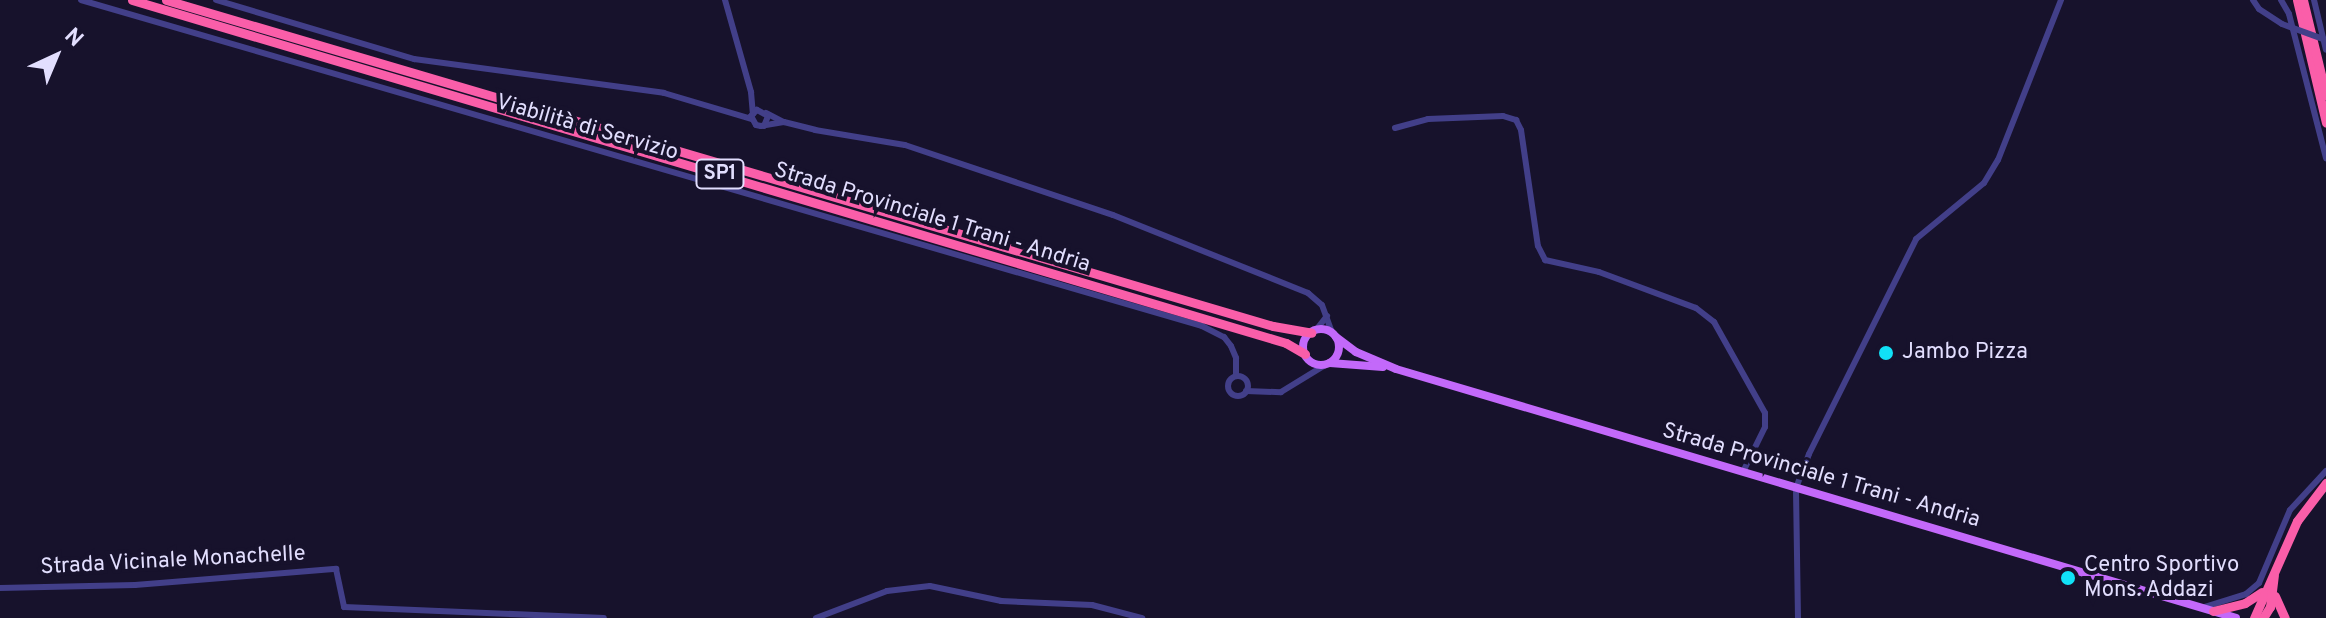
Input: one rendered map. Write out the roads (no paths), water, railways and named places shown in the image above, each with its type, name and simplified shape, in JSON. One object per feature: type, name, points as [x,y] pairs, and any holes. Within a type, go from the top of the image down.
[{"type":"highway","name":"Strada Provinciale 1 Trani - Andria","points":[[132,0],[1286,343],[1305,354]]},
{"type":"highway","name":"Strada Provinciale 1 Trani - Andria","points":[[166,0],[1258,322],[1313,331]]},
{"type":"highway","points":[[2297,0],[2326,123]]},
{"type":"highway","points":[[2303,0],[2326,95]]},
{"type":"highway","points":[[2254,618],[2297,521],[2326,483]]},
{"type":"highway","points":[[2213,611],[2245,603],[2269,589]]},
{"type":"highway","points":[[2263,618],[2270,607],[2269,589]]},
{"type":"highway","points":[[2269,589],[2285,618]]},
{"type":"main road","points":[[1305,354],[1304,342],[1313,331]]},
{"type":"main road","name":"Strada Provinciale 1 Trani - Andria","points":[[1313,331],[1334,335],[1356,352],[1396,369],[2236,618]]},
{"type":"main road","points":[[1328,364],[1338,354],[1334,335]]},
{"type":"main road","name":"Strada Provinciale 1 Trani - Andria","points":[[1305,354],[1313,363],[1396,369]]},
{"type":"street","name":"Viabilità di Servizio","points":[[81,0],[1202,326],[1224,337],[1231,346],[1236,358],[1236,376]]},
{"type":"street","points":[[216,0],[414,59],[664,93],[752,116],[764,112],[784,122],[905,145],[1113,215],[1294,286],[1316,298],[1334,335]]},
{"type":"street","points":[[725,0],[751,92],[752,116],[756,125],[784,122]]},
{"type":"street","points":[[1798,618],[1796,488],[1916,239],[1984,183],[1998,160],[2061,0]]},
{"type":"street","points":[[2253,0],[2259,9],[2282,24],[2326,40]]},
{"type":"street","points":[[2281,0],[2289,14],[2326,158]]},
{"type":"street","points":[[2314,0],[2326,50]]},
{"type":"street","points":[[751,92],[768,118],[764,126]]},
{"type":"street","points":[[1395,128],[1428,119],[1503,116],[1516,120],[1521,130],[1538,246],[1545,260],[1599,272],[1696,308],[1714,322],[1765,413],[1765,427],[1743,472]]},
{"type":"street","points":[[1313,331],[1327,316]]},
{"type":"street","points":[[1246,391],[1245,379],[1236,376],[1229,382],[1230,391],[1237,395],[1246,391],[1281,392],[1328,364]]},
{"type":"street","points":[[2201,608],[2254,589],[2290,510],[2326,471]]},
{"type":"street","name":"Strada Vicinale Monachelle","points":[[0,588],[135,585],[336,569],[344,607],[604,618]]},
{"type":"street","points":[[816,618],[887,591],[918,586],[1001,601],[1092,605],[1142,618]]},
{"type":"place","name":"Jambo Pizza","points":[[1886,353]]},
{"type":"place","name":"Centro Sportivo Mons. Addazi","points":[[2068,578]]}]
